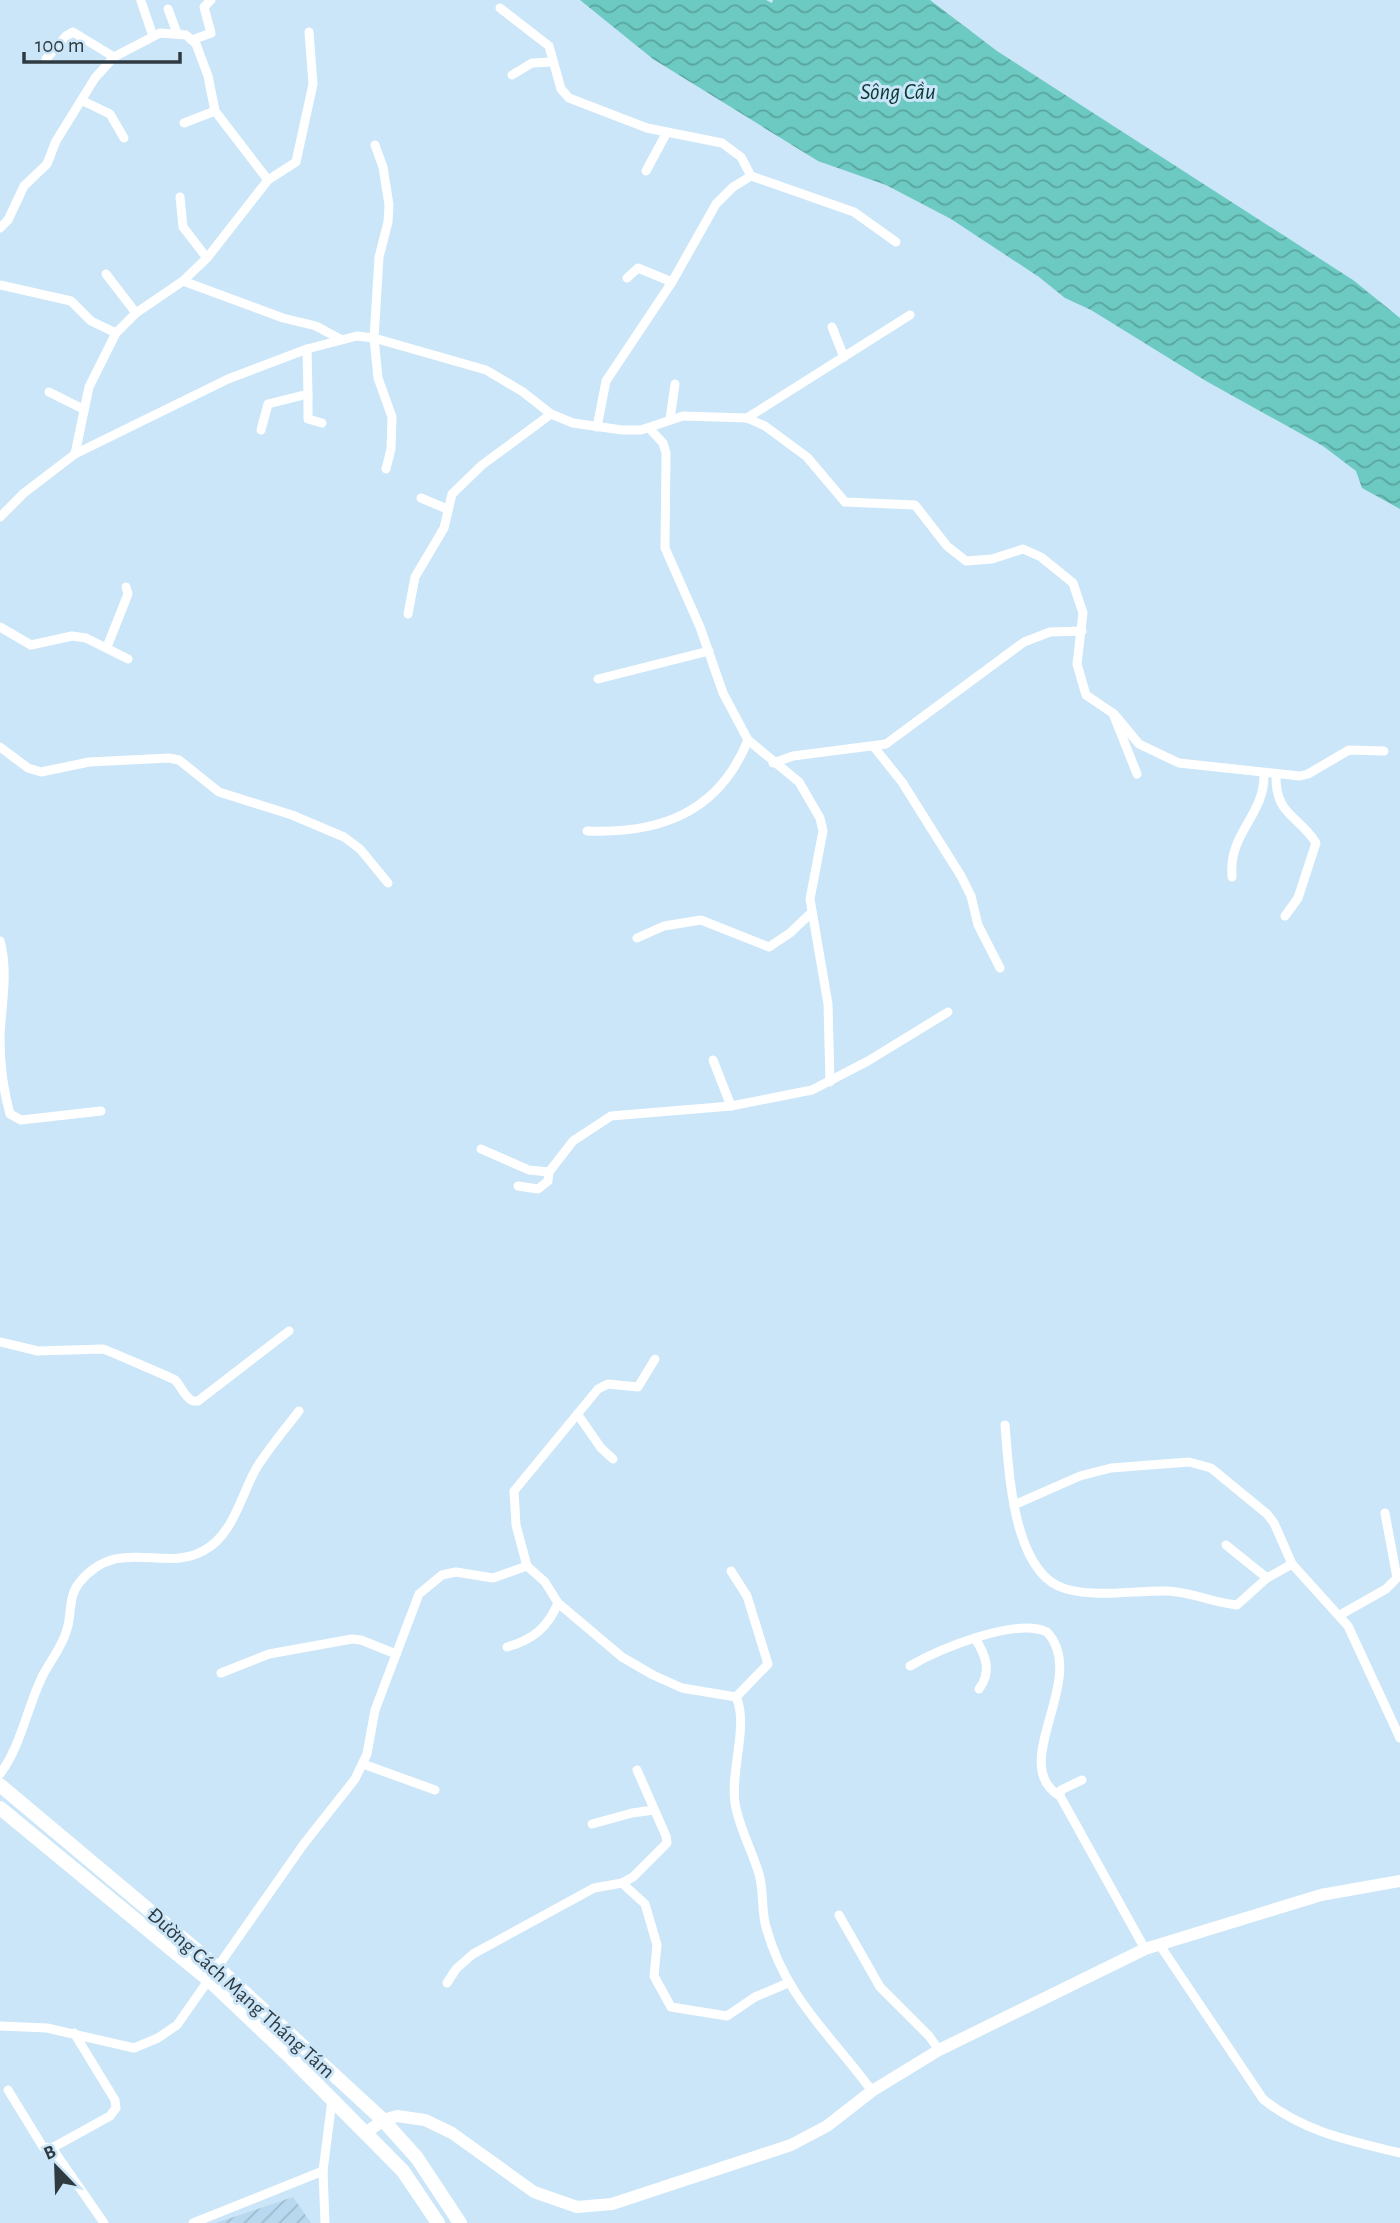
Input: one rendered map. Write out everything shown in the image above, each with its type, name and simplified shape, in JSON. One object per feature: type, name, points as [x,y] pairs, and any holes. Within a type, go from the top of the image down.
[{"type":"main road","name":"Đường Cách Mạng Tháng Tám","points":[[0,1785],[218,1968],[383,2120],[417,2158],[460,2223]]},
{"type":"main road","name":"Đường Cách Mạng Tháng Tám","points":[[0,1808],[210,1981],[404,2171],[438,2223]]},
{"type":"main road","points":[[366,2133],[383,2120],[397,2116],[425,2120],[452,2133],[534,2192],[577,2207],[612,2204],[763,2157],[827,2126],[872,2091],[939,2050],[1145,1949],[1321,1895],[1400,1881]]},
{"type":"street","points":[[191,40],[211,33],[204,7],[211,0]]},
{"type":"street","points":[[141,1],[153,36]]},
{"type":"street","points":[[500,8],[540,36],[549,46],[561,89],[569,98],[647,128],[722,143],[741,157],[751,176],[854,212],[896,242]]},
{"type":"street","points":[[168,9],[177,33]]},
{"type":"street","points":[[46,59],[66,36],[73,32],[114,57]]},
{"type":"street","points":[[75,454],[83,409],[97,367],[116,333],[136,313],[183,281],[207,258],[268,180],[290,167],[299,155],[313,84],[309,32]]},
{"type":"street","points":[[0,228],[8,220],[24,186],[47,164],[56,141],[95,78],[114,57],[153,36],[177,33],[191,40],[205,68],[215,111],[268,180]]},
{"type":"street","points":[[512,75],[532,64],[553,62]]},
{"type":"street","points":[[83,101],[110,114],[124,138]]},
{"type":"street","points":[[184,123],[215,111]]},
{"type":"street","points":[[646,171],[667,132]]},
{"type":"street","points":[[374,145],[383,167],[388,205],[388,222],[379,257],[374,338],[377,378],[392,417],[391,449],[386,469]]},
{"type":"street","points":[[597,428],[606,381],[672,282],[716,204],[733,187],[751,176]]},
{"type":"street","points":[[180,197],[183,227],[207,258]]},
{"type":"street","points":[[627,278],[638,268],[645,268],[672,282]]},
{"type":"street","points":[[106,274],[136,313]]},
{"type":"street","points":[[183,281],[283,318],[316,326],[340,339]]},
{"type":"street","points":[[0,285],[71,301],[91,321],[116,333]]},
{"type":"street","points":[[747,418],[910,315]]},
{"type":"street","points":[[832,327],[844,357]]},
{"type":"street","points":[[0,517],[24,494],[75,454],[228,379],[340,339],[374,338],[485,370],[523,392],[551,414],[597,428],[649,428],[670,419],[747,418],[765,426],[807,457],[845,502],[915,505],[947,546],[966,561],[992,559],[1023,549],[1041,557],[1077,590],[1083,613],[1077,664],[1081,686],[1092,702],[1114,715],[1139,744],[1165,758],[1179,763],[1264,774],[1308,774],[1349,750],[1384,751]]},
{"type":"street","points":[[306,349],[308,419],[322,423]]},
{"type":"street","points":[[670,419],[675,384]]},
{"type":"street","points":[[48,391],[83,409]]},
{"type":"street","points":[[261,430],[268,404],[308,394]]},
{"type":"street","points":[[408,614],[415,577],[423,560],[439,539],[452,494],[460,483],[551,414]]},
{"type":"street","points":[[649,428],[663,443],[666,453],[667,556],[709,651],[723,693],[748,740],[773,764],[799,782],[820,818],[823,831],[811,890],[812,912],[828,1004],[830,1082]]},
{"type":"street","points":[[421,498],[447,509]]},
{"type":"street","points":[[107,647],[128,594],[126,586]]},
{"type":"street","points":[[0,627],[31,645],[72,636],[86,638],[128,659]]},
{"type":"street","points":[[773,764],[793,756],[886,744],[1024,642],[1050,632],[1082,631]]},
{"type":"street","points":[[598,679],[709,651]]},
{"type":"street","points":[[1114,715],[1137,774]]},
{"type":"street","points":[[587,831],[614,832],[653,827],[676,820],[697,807],[727,779],[740,761],[748,740]]},
{"type":"street","points":[[0,747],[28,768],[41,772],[89,762],[169,758],[179,760],[219,792],[292,815],[344,837],[360,849],[388,883]]},
{"type":"street","points":[[874,747],[902,782],[961,876],[971,896],[978,925],[1000,968]]},
{"type":"street","points":[[1232,877],[1231,850],[1264,791],[1264,774]]},
{"type":"street","points":[[1276,775],[1277,796],[1283,807],[1316,843],[1298,898],[1285,916]]},
{"type":"street","points":[[637,938],[664,926],[701,920],[769,947],[812,912]]},
{"type":"street","points":[[0,941],[4,956],[6,993],[1,1059],[10,1114],[22,1120],[101,1111]]},
{"type":"street","points":[[518,1186],[538,1189],[548,1181],[549,1172],[573,1141],[611,1116],[731,1106],[791,1095],[830,1082],[947,1012]]},
{"type":"street","points":[[713,1060],[731,1106]]},
{"type":"street","points":[[481,1149],[529,1170],[549,1172]]},
{"type":"street","points":[[0,1342],[38,1351],[103,1349],[151,1371],[167,1375],[193,1401],[198,1401],[289,1331]]},
{"type":"street","points":[[655,1359],[638,1387],[603,1386],[514,1491],[516,1525],[527,1566],[545,1582],[558,1603],[622,1657],[682,1688],[736,1697]]},
{"type":"street","points":[[0,1774],[10,1760],[42,1678],[67,1632],[70,1604],[77,1585],[108,1560],[188,1556],[203,1551],[217,1539],[239,1508],[256,1469],[299,1412]]},
{"type":"street","points":[[578,1415],[601,1448],[613,1459]]},
{"type":"street","points":[[1004,1425],[1014,1505],[1029,1550],[1046,1577],[1064,1588],[1117,1594],[1168,1591],[1237,1605],[1266,1578],[1292,1564]]},
{"type":"street","points":[[1014,1505],[1080,1476],[1111,1468],[1200,1463],[1218,1473],[1267,1514],[1274,1523],[1292,1564],[1340,1615],[1400,1738]]},
{"type":"street","points":[[1340,1615],[1392,1585],[1397,1578],[1385,1513]]},
{"type":"street","points":[[1226,1545],[1266,1578]]},
{"type":"street","points":[[0,2026],[47,2028],[134,2048],[177,2025],[303,1845],[355,1779],[363,1764],[375,1710],[419,1594],[429,1583],[456,1572],[493,1578],[527,1566]]},
{"type":"street","points":[[731,1571],[747,1596],[768,1664],[736,1697]]},
{"type":"street","points":[[507,1647],[537,1633],[552,1616],[558,1603]]},
{"type":"street","points":[[910,1666],[976,1640],[1024,1626],[1037,1627],[1052,1637],[1059,1657],[1057,1694],[1041,1751],[1041,1766],[1052,1791],[1060,1796],[1145,1949]]},
{"type":"street","points":[[221,1673],[269,1654],[352,1639],[396,1654]]},
{"type":"street","points":[[976,1640],[984,1657],[987,1674],[978,1689]]},
{"type":"street","points":[[736,1697],[740,1722],[733,1784],[735,1804],[760,1876],[766,1926],[788,1983],[800,2003],[839,2047],[872,2091]]},
{"type":"street","points":[[363,1764],[435,1790]]},
{"type":"street","points":[[447,1983],[456,1969],[494,1940],[594,1888],[622,1883],[637,1874],[667,1843],[637,1770]]},
{"type":"street","points":[[1060,1796],[1061,1790],[1082,1780]]},
{"type":"street","points":[[592,1824],[632,1812],[654,1810]]},
{"type":"street","points":[[622,1883],[645,1904],[656,1939],[654,1976],[671,2007],[727,2016],[751,1999],[788,1983]]},
{"type":"street","points":[[839,1915],[880,1987],[929,2036],[939,2050]]},
{"type":"street","points":[[1159,1944],[1263,2099],[1275,2109],[1329,2136],[1400,2153]]},
{"type":"street","points":[[52,2148],[110,2116],[116,2108],[115,2100],[75,2033]]},
{"type":"street","points":[[8,2090],[40,2145],[52,2148],[104,2223]]},
{"type":"street","points":[[326,2223],[323,2171],[332,2100]]},
{"type":"street","points":[[193,2223],[323,2171]]},
{"type":"shaded area","points":[[293,2197],[311,2223],[216,2223]]},
{"type":"water","name":"Sông Cầu","points":[[580,0],[766,0],[772,3],[773,0],[930,0],[997,51],[1353,280],[1400,318],[1400,509],[1362,488],[1356,471],[1323,446],[1206,381],[1091,310],[1065,298],[1039,277],[951,219],[886,185],[818,161],[653,59]]}]
